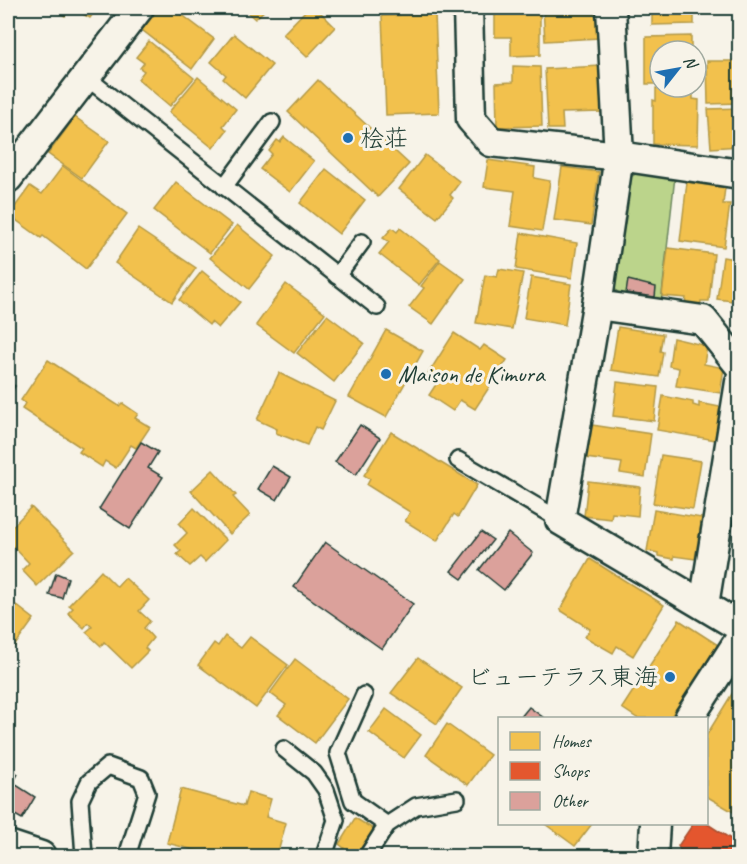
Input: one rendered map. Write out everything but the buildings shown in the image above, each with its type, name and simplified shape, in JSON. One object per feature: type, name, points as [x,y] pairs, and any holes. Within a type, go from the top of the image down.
[{"type":"street","points":[[8,178],[139,8]]},
{"type":"street","points":[[468,8],[471,118],[491,142],[619,156],[740,174]]},
{"type":"street","points":[[611,8],[619,156],[597,305],[560,520],[740,627]]},
{"type":"street","points":[[597,305],[703,320],[740,366]]},
{"type":"street","points":[[704,605],[740,382]]},
{"type":"street","points":[[690,717],[740,639]]},
{"type":"street","points":[[653,856],[656,825]]},
{"type":"street","points":[[8,846],[41,856]]},
{"type":"lane","points":[[86,77],[377,307]]},
{"type":"lane","points":[[224,187],[272,122]]},
{"type":"lane","points":[[337,276],[362,242]]},
{"type":"lane","points":[[458,460],[560,520]]},
{"type":"lane","points":[[364,695],[338,753],[352,801],[387,825]]},
{"type":"lane","points":[[284,749],[314,773],[326,790],[336,820],[324,856]]},
{"type":"lane","points":[[84,856],[80,801],[89,782],[108,766],[141,778],[147,793],[127,856]]},
{"type":"lane","points":[[367,856],[387,825],[416,806],[457,799]]},
{"type":"green space","points":[[642,170],[675,176],[661,303],[620,296],[611,283],[627,179]]},
{"type":"place","name":"桧荘","points":[[348,138]]},
{"type":"place","name":"Maison de Kimura","points":[[386,374]]},
{"type":"place","name":"ビューテラス東海","points":[[670,677]]}]
